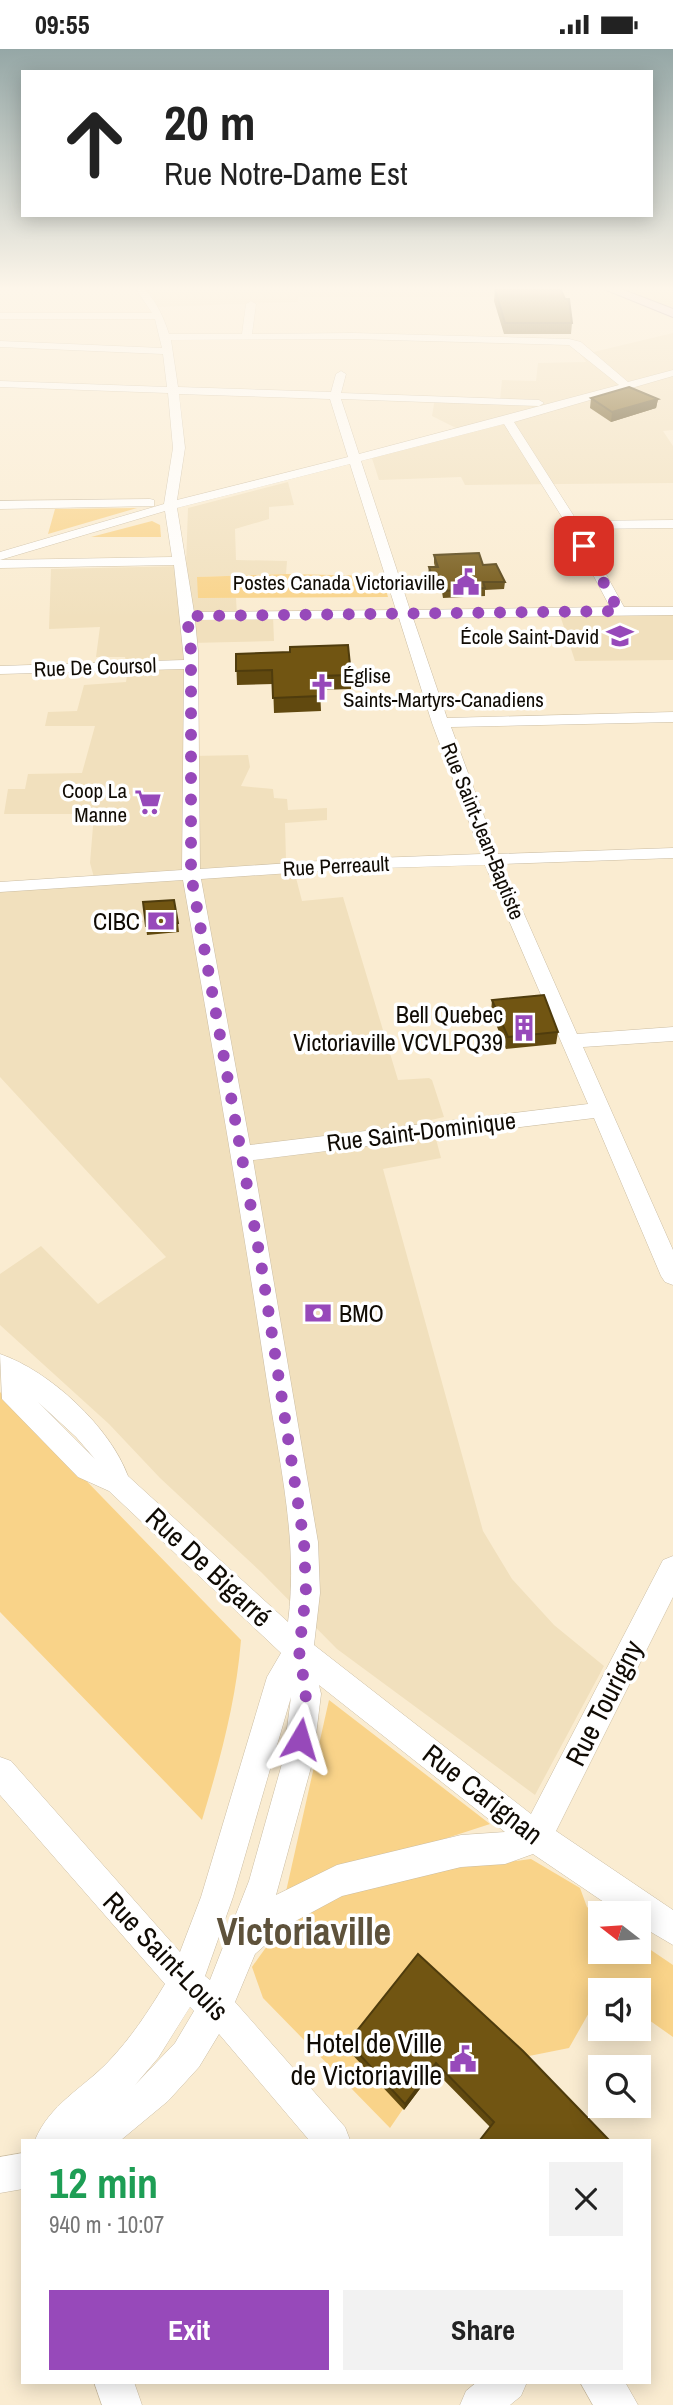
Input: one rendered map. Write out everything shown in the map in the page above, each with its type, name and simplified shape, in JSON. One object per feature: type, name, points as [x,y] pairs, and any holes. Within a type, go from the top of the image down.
[{"type":"street","points":[[92,2139],[126,2116],[156,2089],[187,2055],[215,2008],[243,1943],[265,1881],[298,1760],[306,1694],[299,1651],[306,1593],[304,1542],[261,1263],[240,1154],[214,988],[191,875],[191,664],[187,616],[170,506],[180,448],[173,399]]},
{"type":"street","name":"Rue Saint-Jean-Baptiste","points":[[336,399],[440,723],[491,859],[601,1110],[664,1234],[673,1276]]},
{"type":"street","points":[[390,399],[567,403]]},
{"type":"street","points":[[0,556],[170,506],[355,460],[581,399]]},
{"type":"street","points":[[505,403],[528,407],[531,413]]},
{"type":"street","points":[[507,420],[573,525],[619,611]]},
{"type":"street","points":[[0,505],[157,503],[170,506]]},
{"type":"street","points":[[573,525],[673,524]]},
{"type":"street","points":[[0,564],[179,561]]},
{"type":"street","points":[[187,616],[673,611]]},
{"type":"street","name":"Rue De Coursol","points":[[0,670],[191,664]]},
{"type":"street","points":[[440,723],[673,717]]},
{"type":"street","name":"Rue Perreault","points":[[0,887],[349,864],[673,853]]},
{"type":"street","points":[[570,1041],[673,1034]]},
{"type":"street","name":"Rue Saint-Dominique","points":[[240,1154],[601,1110]]},
{"type":"street","name":"Rue De Bigarré","points":[[0,1364],[21,1374],[78,1424],[104,1452],[118,1483]]},
{"type":"street","name":"Rue De Bigarré","points":[[0,1375],[11,1392],[87,1469],[118,1483],[299,1651]]},
{"type":"street","name":"Rue Tourigny","points":[[536,1837],[673,1569]]},
{"type":"street","points":[[54,2139],[70,2117],[118,2077],[146,2046],[186,1982],[217,1898],[282,1677],[299,1651]]},
{"type":"street","name":"Rue Carignan","points":[[299,1651],[536,1837],[673,1929]]},
{"type":"street","name":"Rue Saint-Louis","points":[[0,1772],[136,1929],[186,1982],[228,2018],[331,2139]]},
{"type":"street","points":[[243,1943],[276,1913],[337,1881],[461,1850],[505,1848],[536,1837]]},
{"type":"street","points":[[0,2175],[21,2171]]},
{"type":"street","points":[[115,2384],[122,2405]]},
{"type":"street","points":[[480,2405],[505,2384]]},
{"type":"street","points":[[602,2384],[618,2405]]},
{"type":"shaded area","points":[[435,399],[673,399],[673,430],[663,431],[673,446],[673,483],[465,485],[461,477],[379,480],[370,452],[456,428],[432,416]]},
{"type":"shaded area","points":[[288,482],[294,505],[269,507],[269,519],[235,529],[236,560],[287,561],[286,574],[198,577],[198,598],[236,598],[237,616],[273,616],[274,641],[190,643],[191,756],[248,755],[250,767],[241,786],[273,789],[274,798],[287,799],[288,810],[327,808],[327,820],[285,823],[286,860],[294,870],[302,901],[343,897],[398,1080],[432,1080],[444,1117],[431,1120],[441,1158],[383,1169],[483,1531],[512,1579],[554,1625],[604,1666],[535,1795],[337,1649],[261,1572],[160,1478],[109,1424],[0,1325],[0,1274],[41,1246],[98,1304],[166,1257],[0,1077],[0,887],[95,881],[90,863],[94,814],[4,814],[8,789],[25,789],[28,774],[82,773],[95,726],[45,726],[48,712],[77,711],[84,685],[126,682],[128,669],[125,657],[96,657],[100,627],[49,629],[51,569],[186,566],[188,508]]},
{"type":"shaded area","points":[[137,508],[48,534],[55,509]]},
{"type":"shaded area","points":[[152,521],[160,525],[161,537],[91,537]]},
{"type":"shaded area","points":[[286,574],[382,576],[388,597],[198,598],[197,577]]},
{"type":"shaded area","name":"École Saint-David","points":[[673,611],[673,660],[575,661],[559,612]]},
{"type":"shaded area","points":[[0,1392],[241,1640],[226,1731],[202,1820],[0,1612]]},
{"type":"shaded area","points":[[329,1700],[490,1824],[285,1896]]},
{"type":"shaded area","points":[[531,1859],[580,1888],[588,1908],[588,1964],[651,1964],[651,1950],[673,1965],[673,2037],[651,2021],[651,1978],[588,1978],[588,2014],[569,2048],[519,2058],[450,1994],[403,2109],[390,2128],[263,1998],[252,1967],[287,1923],[326,1899],[382,1881]]},
{"type":"building","points":[[592,399],[658,399],[612,412]]},
{"type":"building","name":"Postes Canada Victoriaville","points":[[479,553],[483,565],[496,564],[505,582],[483,582],[485,588],[444,591],[442,584],[435,585],[429,567],[438,567],[434,555]]},
{"type":"building","points":[[348,645],[351,675],[318,676],[320,696],[273,698],[272,670],[236,671],[236,654],[290,652],[290,647]]},
{"type":"building","name":"CIBC","points":[[174,900],[178,923],[146,926],[143,902]]},
{"type":"building","points":[[544,995],[558,1032],[508,1037],[492,1000]]},
{"type":"building","name":"Hotel de Ville de Victoriaville","points":[[418,1954],[523,2051],[608,2139],[481,2139],[494,2122],[436,2063],[405,2104],[348,2042]]},
{"type":"place","name":"Postes Canada Victoriaville","points":[[466,582]]},
{"type":"place","name":"École Saint-David","points":[[620,636]]},
{"type":"place","name":"Église Saints-Martyrs-Canadiens","points":[[322,687]]},
{"type":"place","name":"Coop La Manne","points":[[148,802]]},
{"type":"place","name":"CIBC","points":[[161,921]]},
{"type":"place","name":"Bell Quebec Victoriaville VCVLPQ39","points":[[524,1028]]},
{"type":"place","name":"BMO","points":[[318,1313]]},
{"type":"place","name":"Hotel de Ville de Victoriaville","points":[[463,2059]]},
{"type":"district","name":"Victoriaville","points":[[304,1931]]},
{"type":"route","points":[[300,1739],[306,1694],[299,1651],[306,1593],[304,1542],[261,1263],[242,1169],[214,988],[191,875],[191,651],[187,616],[619,611],[584,546]]}]
